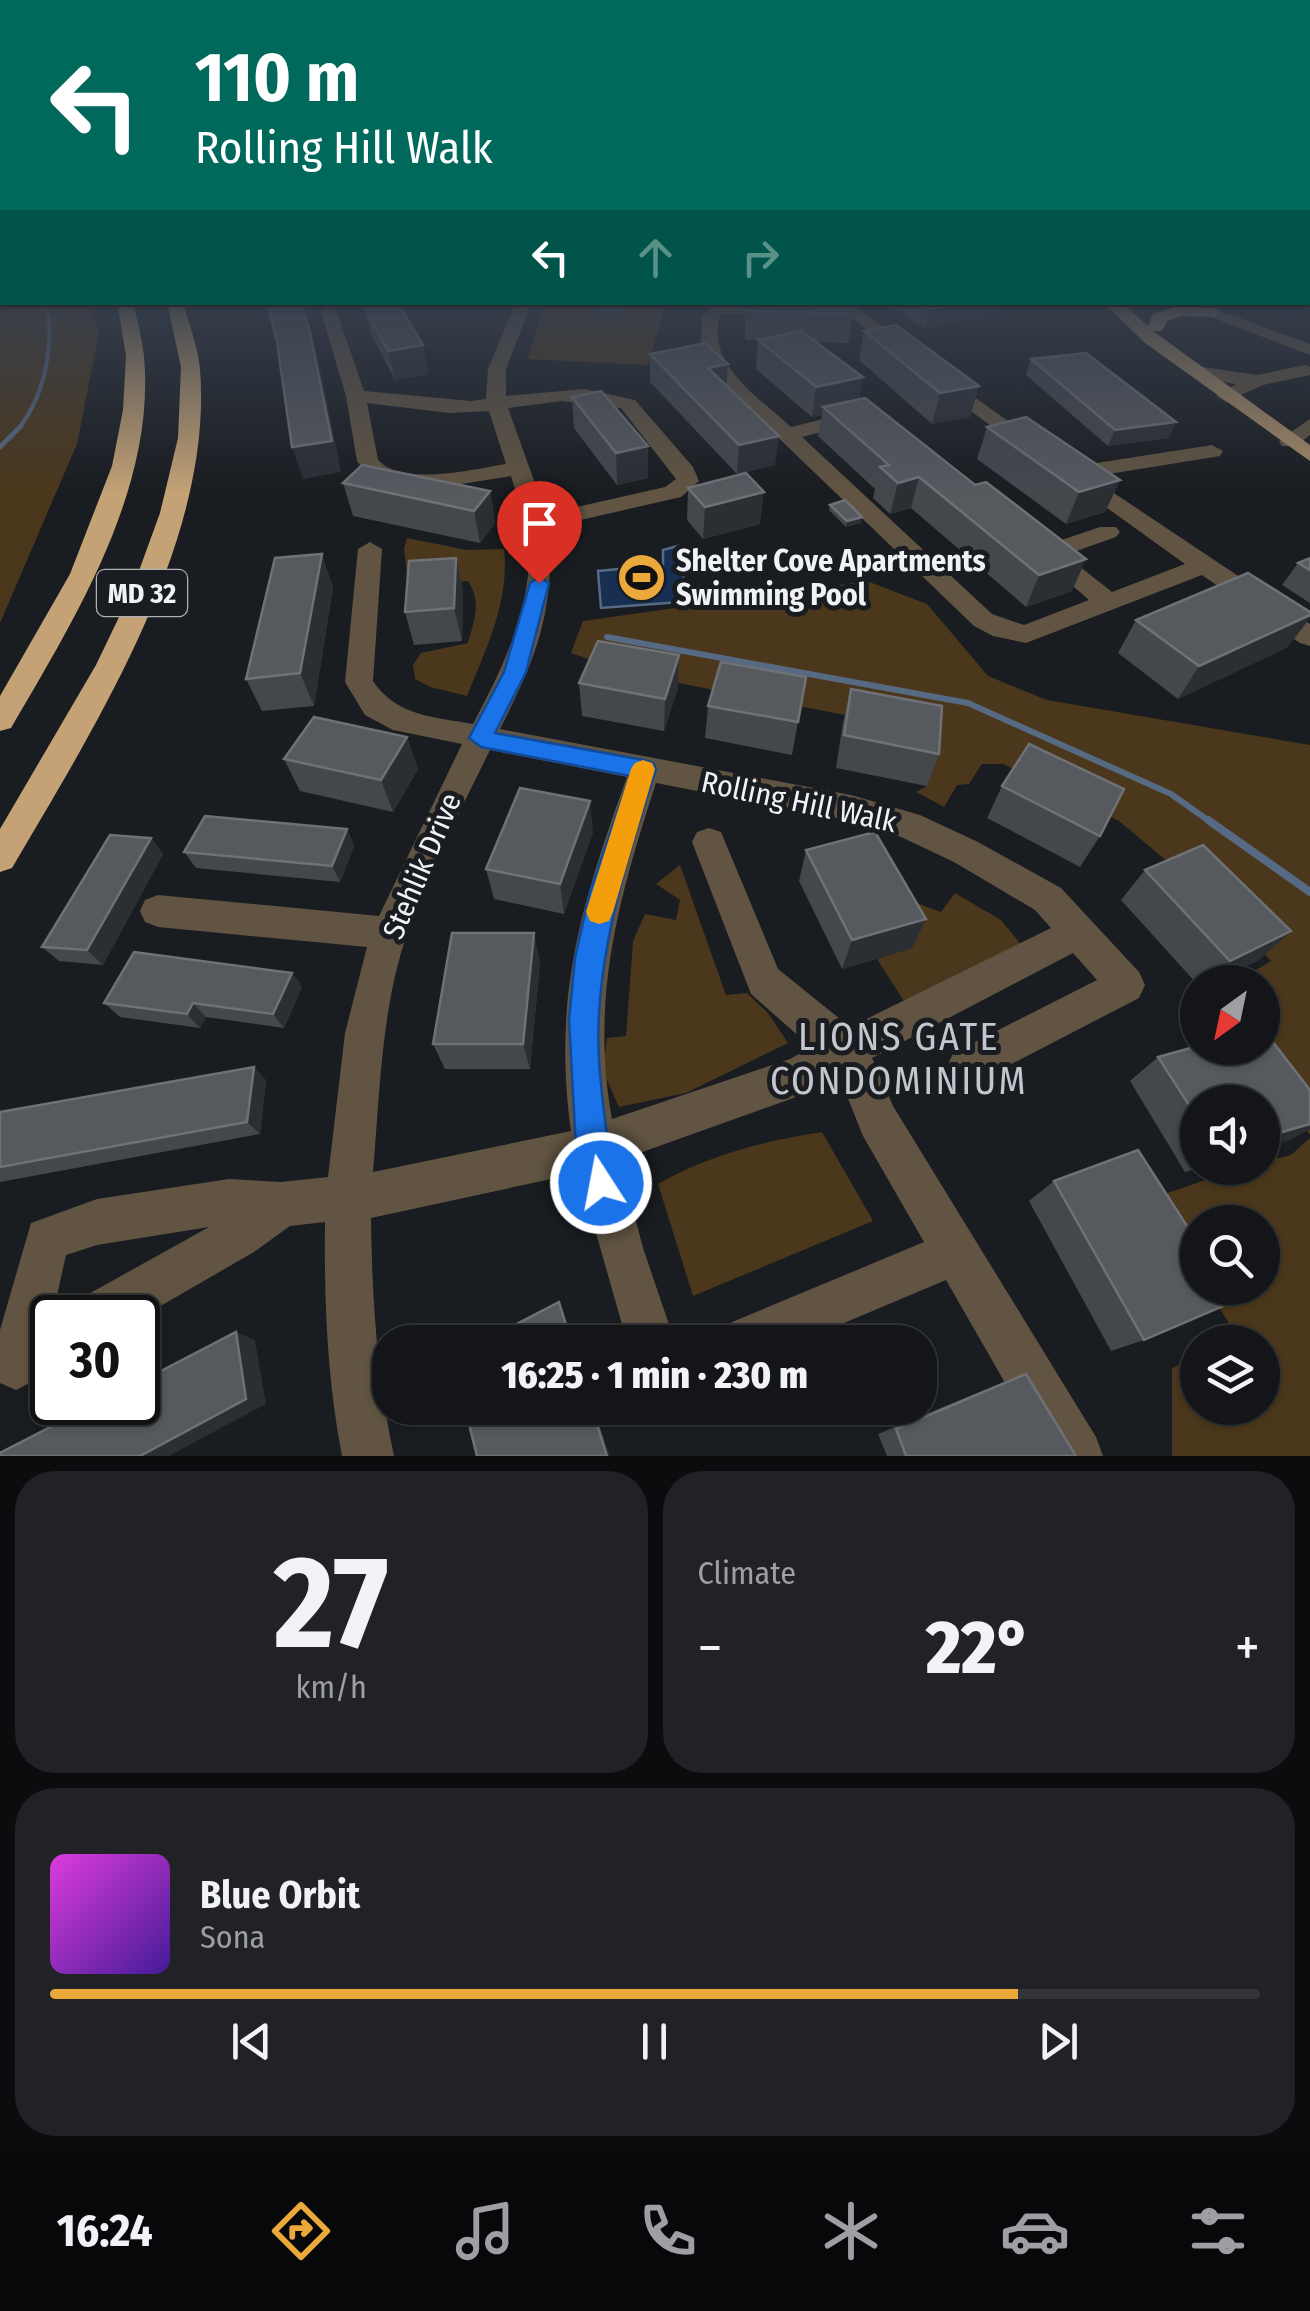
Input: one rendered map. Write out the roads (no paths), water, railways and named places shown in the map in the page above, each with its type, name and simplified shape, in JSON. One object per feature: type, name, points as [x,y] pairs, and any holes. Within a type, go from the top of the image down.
[{"type":"highway","name":"MD 32","points":[[0,720],[37,660],[102,527],[118,480],[136,390],[136,358]]},
{"type":"highway","name":"MD 32","points":[[0,858],[60,759],[115,654],[170,518],[190,420],[188,358]]},
{"type":"main road","points":[[1177,358],[1310,455]]},
{"type":"main road","points":[[1183,358],[1194,370]]},
{"type":"street","points":[[344,358],[356,396],[368,462],[378,470],[430,482],[520,468]]},
{"type":"street","name":"Stehlik Drive","points":[[368,1456],[358,1407],[348,1286],[348,1200],[366,1034],[390,933],[437,823],[515,672],[539,583],[538,523],[496,404],[497,369],[501,358]]},
{"type":"street","points":[[713,358],[715,366],[784,435],[982,620],[1002,630],[1026,634],[1203,566]]},
{"type":"street","points":[[915,358],[1071,474],[1310,637]]},
{"type":"street","points":[[1194,370],[1257,381]]},
{"type":"street","points":[[1226,396],[1257,381],[1307,371]]},
{"type":"street","points":[[356,396],[451,407],[570,396],[615,398],[628,404],[685,472],[688,481],[673,492],[538,523]]},
{"type":"street","points":[[784,435],[850,417],[878,418]]},
{"type":"street","points":[[1289,442],[1310,425]]},
{"type":"street","points":[[1071,474],[1212,451]]},
{"type":"street","points":[[1108,532],[1040,547],[1108,602]]},
{"type":"street","name":"Rolling Hill Walk","points":[[370,549],[358,682],[375,706],[404,722],[851,808],[908,825],[1048,898],[1126,985],[967,1067]]},
{"type":"street","points":[[644,769],[604,892],[589,958],[584,1020],[592,1148],[613,1231],[646,1325]]},
{"type":"street","points":[[709,842],[764,981],[794,1010],[848,1050],[878,1121],[1078,1456]]},
{"type":"street","points":[[158,911],[390,933]]},
{"type":"street","points":[[33,1295],[47,1238],[98,1222],[230,1201],[281,1205],[348,1200],[592,1148],[800,1076],[1080,932]]},
{"type":"street","points":[[131,1295],[238,1236],[281,1205]]},
{"type":"street","points":[[782,1325],[954,1253]]},
{"type":"street","points":[[30,1308],[16,1365],[30,1356]]},
{"type":"water","name":"Shelter Cove Apartments Swimming Pool","points":[[681,545],[702,561],[684,572],[680,602],[601,608],[598,571],[663,565],[663,550]]},
{"type":"waterway","points":[[19,428],[36,400],[47,358]]},
{"type":"waterway","points":[[0,447],[19,428]]},
{"type":"waterway","points":[[607,637],[968,703],[1171,794],[1212,823]]},
{"type":"waterway","points":[[1208,820],[1310,892]]},
{"type":"place","name":"Shelter Cove Apartments Swimming Pool","points":[[641,578]]},
{"type":"district","name":"LIONS GATE CONDOMINIUM","points":[[899,1059]]}]
